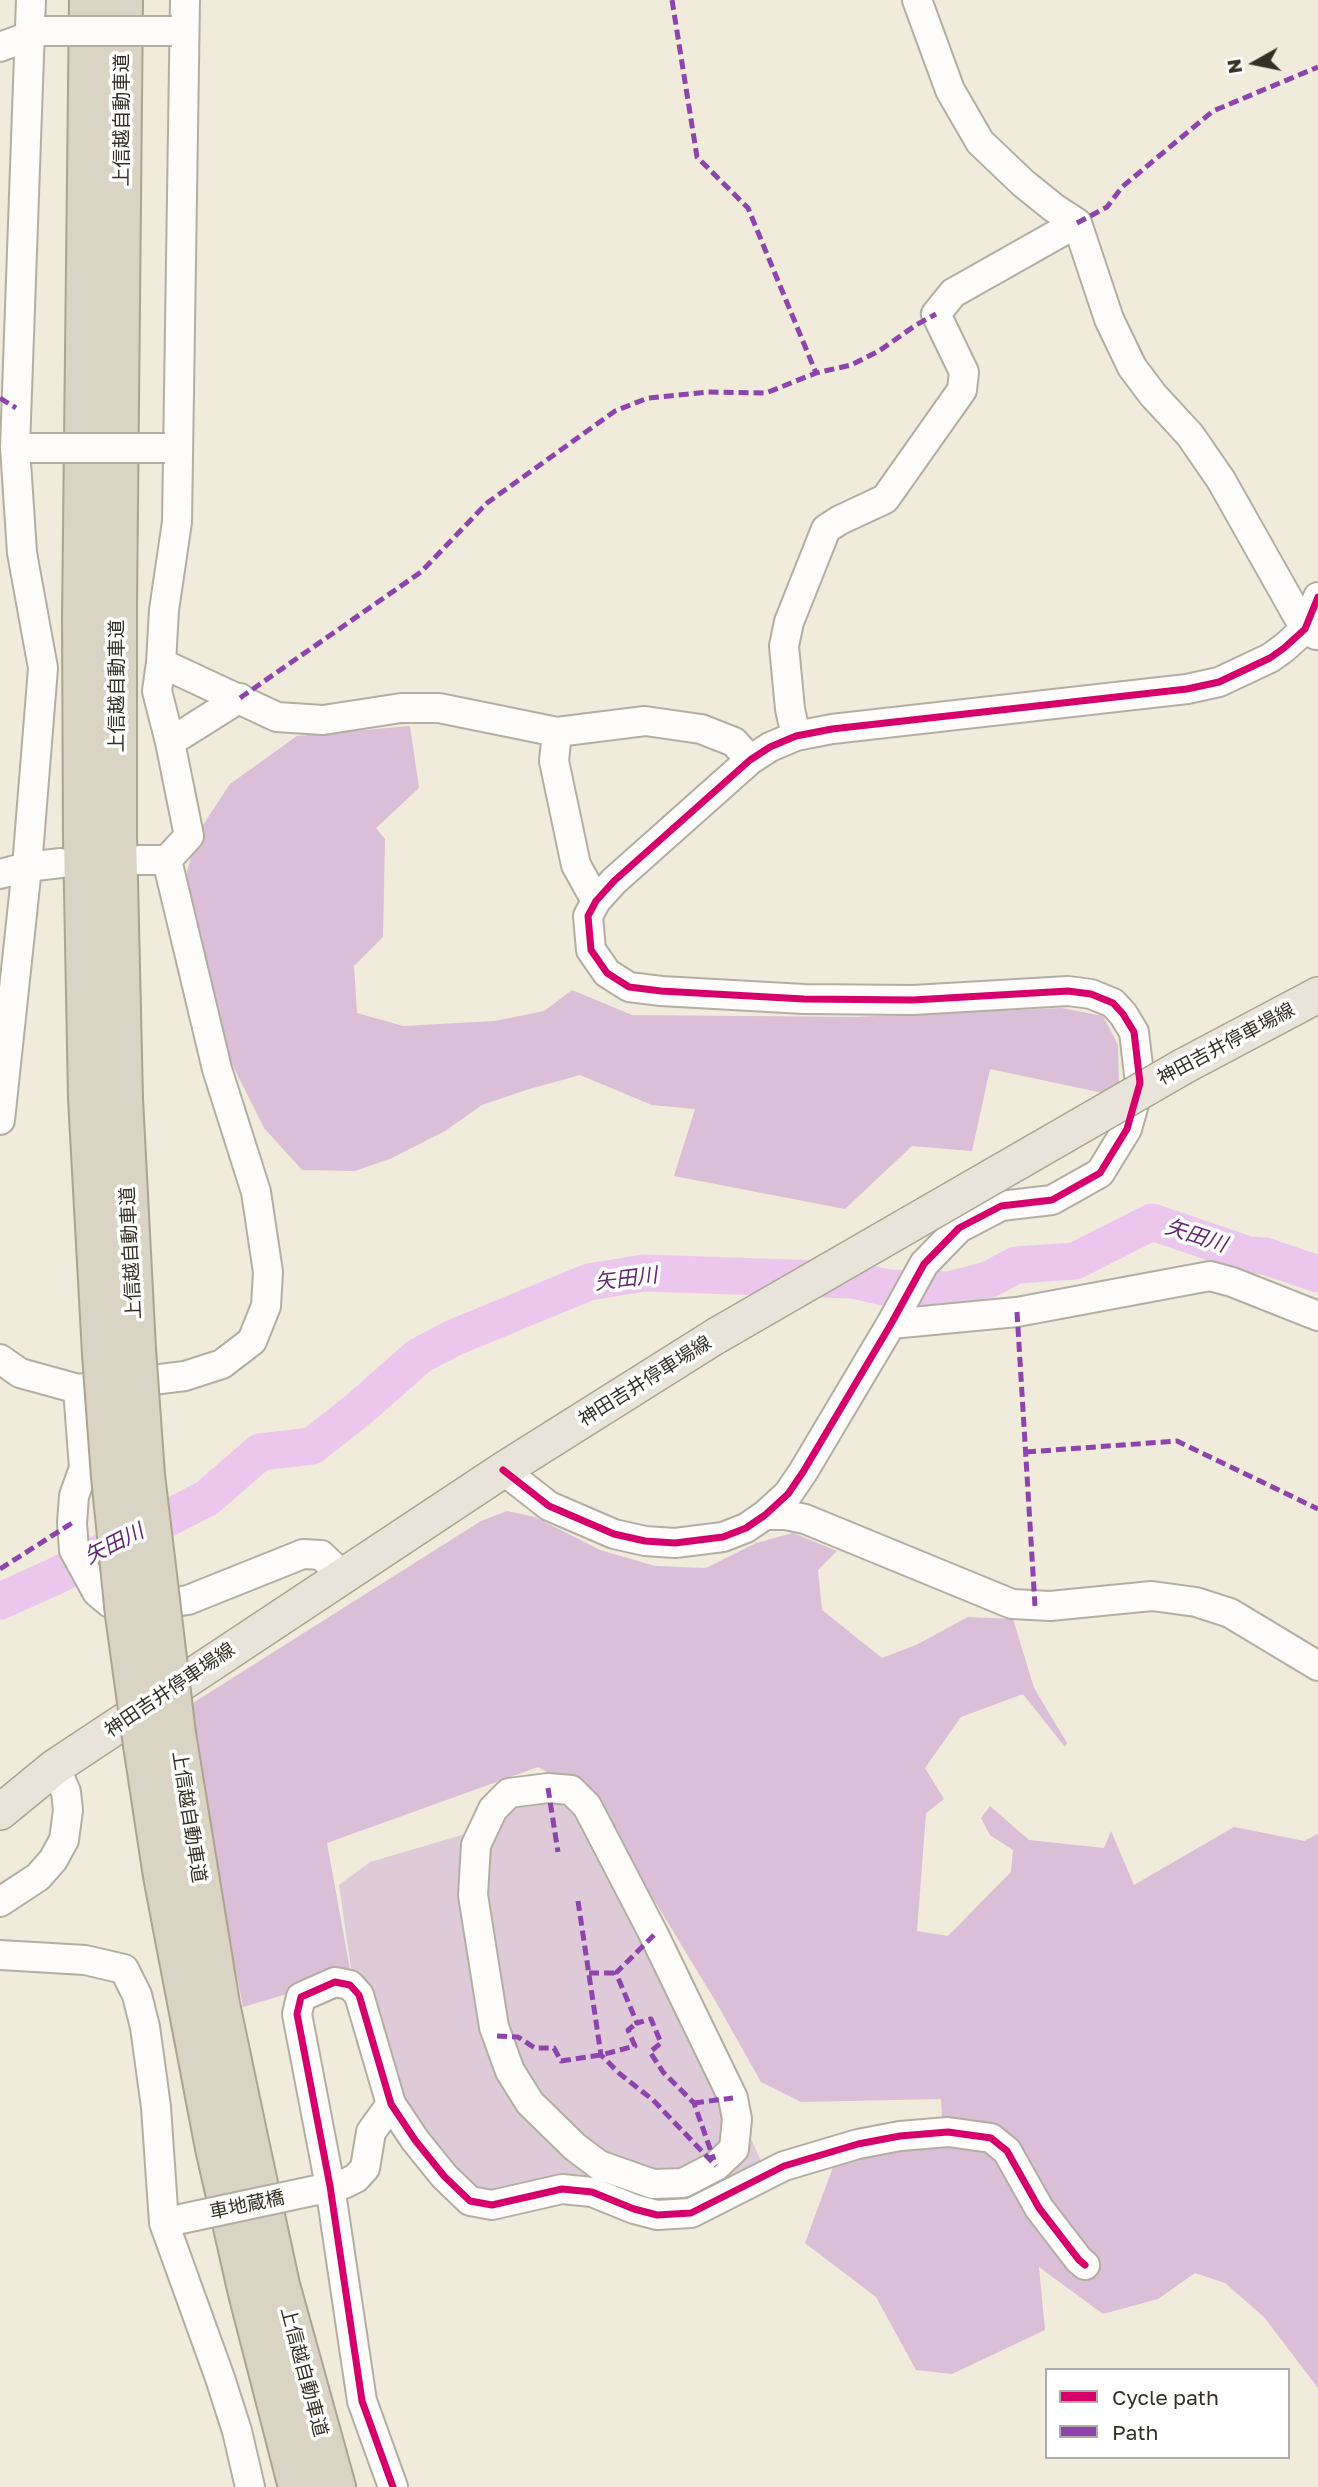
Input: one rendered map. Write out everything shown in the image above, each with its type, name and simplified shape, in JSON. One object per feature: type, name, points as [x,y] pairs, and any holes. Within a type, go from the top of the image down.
[{"type":"highway","name":"上信越自動車道","points":[[89,0],[82,604],[88,1098],[119,1351]]},
{"type":"highway","name":"上信越自動車道","points":[[122,0],[117,836],[123,1100],[115,1518],[159,1740],[281,2285],[336,2487]]},
{"type":"highway","name":"上信越自動車道","points":[[159,1740],[163,1876],[212,2136],[296,2487]]},
{"type":"highway","points":[[281,2285],[347,2487]]},
{"type":"main road","name":"神田吉井停車場線","points":[[3,1800],[503,1470],[716,1336],[1184,1066],[1318,995]]},
{"type":"street","points":[[0,1120],[27,867],[43,668],[22,553],[22,448],[36,33],[31,0]]},
{"type":"street","points":[[0,1359],[20,1373],[78,1389],[185,1376],[222,1364],[252,1341],[266,1306],[268,1272],[256,1192],[153,860],[189,836],[157,691],[164,610],[177,522],[172,447],[179,30],[185,0]]},
{"type":"street","points":[[917,0],[950,90],[980,142],[1023,183],[1077,223],[1110,319],[1132,368],[1190,435],[1221,480],[1311,632]]},
{"type":"street","points":[[0,47],[36,33],[179,30]]},
{"type":"street","points":[[796,736],[790,709],[784,646],[789,622],[827,529],[885,499],[962,390],[964,372],[936,314],[953,293],[1077,223]]},
{"type":"street","points":[[22,448],[172,447]]},
{"type":"street","points":[[503,1470],[549,1506],[614,1534],[645,1541],[675,1543],[723,1536],[746,1528],[788,1494],[803,1472],[923,1264],[959,1228],[1001,1206],[1052,1200],[1100,1173],[1127,1129],[1140,1083],[1134,1032],[1113,1003],[1091,994],[1068,991],[913,1000],[804,999],[661,991],[629,986],[607,974],[591,950],[588,916],[596,901],[614,881],[750,760],[770,747],[796,736],[832,729],[1186,689],[1219,682],[1269,658],[1311,632],[1318,597]]},
{"type":"street","points":[[161,663],[277,717],[323,720],[401,708],[439,708],[557,732],[645,721],[701,729],[734,742],[750,760]]},
{"type":"street","points":[[170,742],[240,698]]},
{"type":"street","points":[[557,732],[554,761],[576,865],[596,901]]},
{"type":"street","points":[[0,874],[61,863]]},
{"type":"street","points":[[895,1314],[1017,1312],[1210,1276],[1318,1316]]},
{"type":"street","points":[[78,1389],[84,1468],[74,1496],[74,1550],[97,1592],[110,1603],[130,1609],[188,1600],[303,1554],[321,1555],[343,1576]]},
{"type":"street","points":[[765,1515],[805,1519],[1012,1604],[1050,1606],[1152,1596],[1196,1602],[1230,1613],[1318,1666]]},
{"type":"street","points":[[0,1902],[38,1877],[53,1860],[64,1840],[68,1810],[66,1792],[55,1767]]},
{"type":"street","points":[[734,2148],[716,2166],[683,2183],[653,2184],[599,2165],[530,2103],[510,2071],[494,2026],[473,1895],[476,1845],[493,1809],[509,1793],[548,1788],[571,1790],[587,1806],[654,1935],[733,2098],[737,2119],[734,2148],[758,2179]]},
{"type":"street","points":[[0,1955],[85,1960],[124,1969],[137,1995],[145,2027],[173,2221],[237,2431],[250,2487]]},
{"type":"street","points":[[393,2487],[362,2401],[321,2189],[297,2014],[301,1997],[335,1982],[350,1985],[359,1995],[391,2104],[444,2176],[470,2201],[492,2205],[562,2189],[592,2192],[657,2215],[691,2213],[784,2166],[858,2144],[948,2132],[991,2138],[1007,2151],[1039,2208],[1085,2265]]},
{"type":"street","name":"車地蔵橋","points":[[173,2221],[344,2184],[356,2178],[365,2168],[371,2132],[391,2104]]},
{"type":"shaded area","points":[[410,726],[419,788],[376,828],[385,839],[383,937],[354,966],[357,1013],[403,1026],[495,1021],[544,1011],[572,990],[632,1015],[854,1017],[1062,1008],[1103,1016],[1118,1045],[1119,1084],[1103,1093],[990,1069],[972,1151],[912,1146],[845,1209],[674,1176],[695,1109],[652,1105],[580,1075],[482,1105],[445,1131],[392,1158],[355,1171],[302,1170],[264,1128],[224,1048],[185,878],[199,831],[230,784],[297,736]]},
{"type":"shaded area","points":[[507,1511],[535,1517],[600,1550],[655,1566],[706,1568],[756,1543],[793,1533],[837,1551],[818,1570],[822,1610],[882,1658],[916,1645],[968,1617],[1013,1619],[1034,1688],[1067,1743],[1065,1747],[1023,1694],[961,1717],[925,1768],[944,1799],[926,1813],[917,1931],[948,1936],[1011,1872],[1013,1850],[990,1835],[981,1818],[990,1806],[1029,1840],[1104,1848],[1111,1831],[1134,1885],[1234,1827],[1304,1841],[1318,1834],[1318,2388],[1264,2317],[1225,2283],[1195,2273],[1158,2299],[1103,2314],[1039,2267],[1045,2330],[952,2374],[916,2370],[876,2297],[805,2243],[836,2159],[943,2138],[941,2099],[801,2102],[761,2082],[628,1857],[579,1789],[538,1767],[327,1843],[351,1975],[243,2007],[185,1708],[481,1521]]},
{"type":"shaded area","points":[[563,1776],[748,2132],[765,2170],[689,2208],[471,2193],[396,2102],[353,1982],[339,1885],[370,1862],[469,1833]]},
{"type":"waterway","name":"矢田川","points":[[0,1601],[56,1576],[207,1498],[260,1452],[312,1446],[419,1356],[453,1338],[589,1282],[644,1273],[853,1280],[888,1288],[950,1290],[988,1280],[1016,1265],[1075,1261],[1152,1222],[1249,1255],[1265,1256],[1318,1274]]},
{"type":"marked path","points":[[672,0],[697,157],[748,208],[816,373]]},
{"type":"marked path","points":[[1077,223],[1107,207],[1122,187],[1213,111],[1318,67]]},
{"type":"marked path","points":[[240,698],[421,572],[487,503],[615,411],[648,398],[708,392],[766,393],[816,373],[851,365],[879,351],[936,314]]},
{"type":"marked path","points":[[0,398],[16,408]]},
{"type":"marked path","points":[[1017,1312],[1035,1606]]},
{"type":"marked path","points":[[1026,1452],[1177,1441],[1318,1509]]},
{"type":"marked path","points":[[0,1569],[72,1523]]},
{"type":"marked path","points":[[548,1788],[558,1852]]},
{"type":"marked path","points":[[578,1901],[601,2055],[653,2100],[716,2166]]},
{"type":"marked path","points":[[654,1935],[616,1973],[637,2023],[651,2019],[661,2043],[650,2052],[663,2072],[694,2103],[714,2160]]},
{"type":"marked path","points":[[589,1973],[616,1973]]},
{"type":"marked path","points":[[497,2036],[518,2037],[535,2048],[554,2048],[561,2061],[635,2046],[628,2030],[637,2023]]},
{"type":"marked path","points":[[694,2103],[733,2098]]},
{"type":"cycle path","points":[[503,1470],[549,1506],[614,1534],[645,1541],[675,1543],[723,1537],[746,1528],[788,1494],[803,1472],[924,1264],[959,1228],[1001,1206],[1052,1200],[1100,1173],[1127,1129],[1140,1083],[1134,1032],[1113,1003],[1091,994],[1068,991],[913,1000],[804,999],[629,987],[607,973],[591,950],[588,916],[596,901],[614,881],[750,760],[770,747],[796,736],[832,729],[1187,689],[1219,682],[1270,658],[1284,648],[1305,629],[1318,597]]},
{"type":"cycle path","points":[[393,2487],[362,2401],[330,2186],[297,2014],[301,1997],[335,1982],[350,1985],[359,1995],[391,2104],[444,2176],[470,2201],[492,2205],[562,2189],[592,2192],[657,2215],[691,2213],[784,2166],[858,2144],[900,2136],[948,2132],[991,2138],[1007,2151],[1039,2208],[1085,2265]]}]
